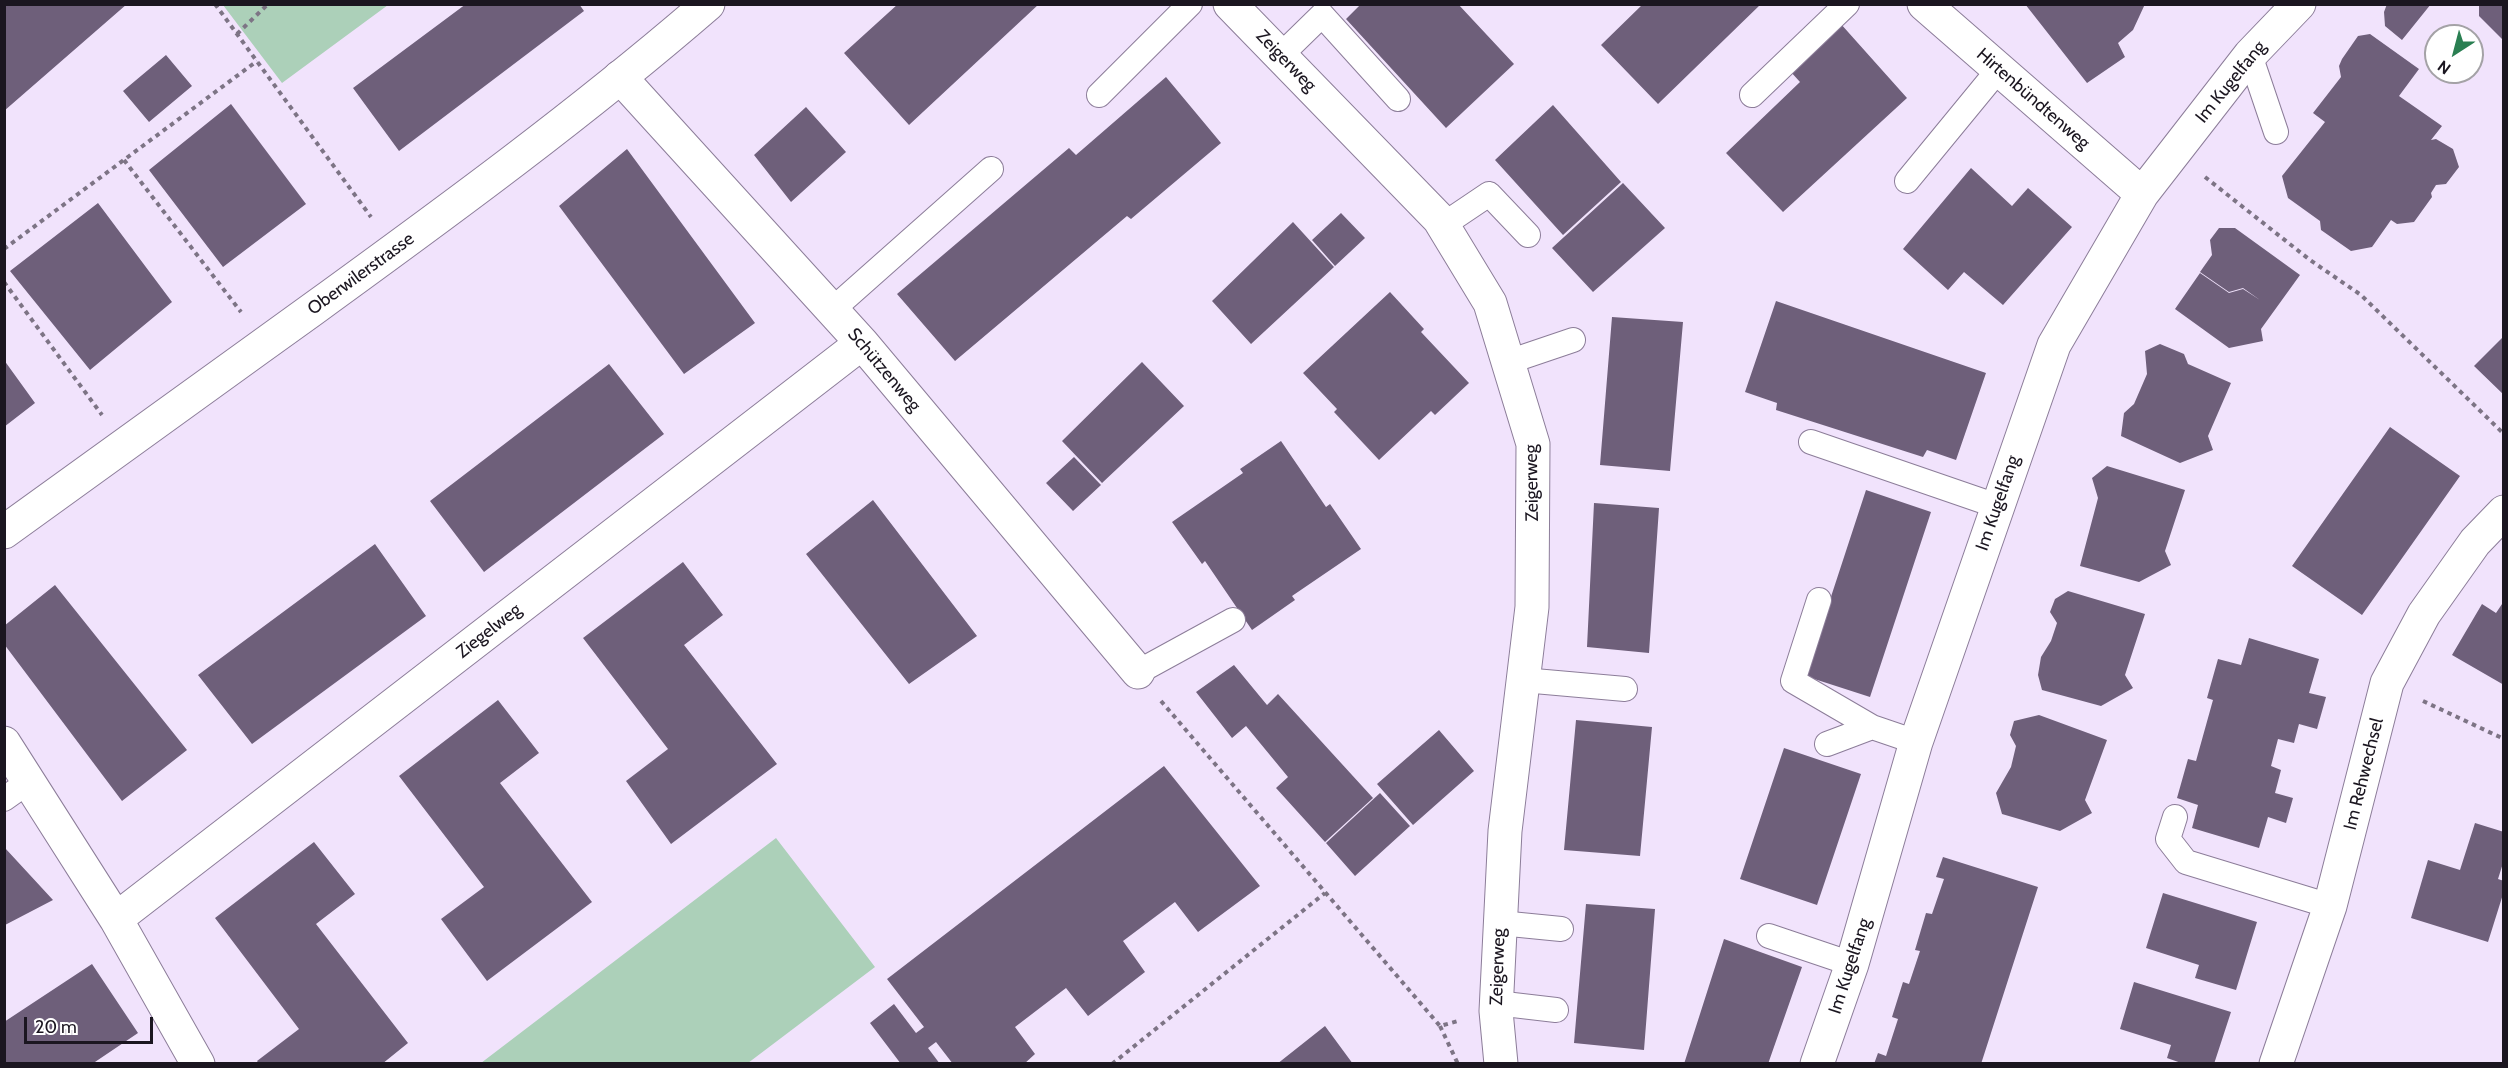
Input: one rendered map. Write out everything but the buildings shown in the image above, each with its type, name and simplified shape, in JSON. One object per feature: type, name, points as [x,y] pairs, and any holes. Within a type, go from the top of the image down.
[{"type":"street","name":"Oberwilerstrasse","points":[[4,532],[125,447],[497,173],[620,77],[708,4]]},
{"type":"street","name":"Zeigerweg","points":[[1230,4],[1435,214],[1443,225],[1490,303],[1533,444],[1532,607],[1505,831],[1500,923],[1496,1007],[1501,1064]]},
{"type":"street","name":"Hirtenbündtenweg","points":[[1924,4],[2142,194]]},
{"type":"street","name":"Im Kugelfang","points":[[1817,1064],[1852,963],[1916,742],[2054,345],[2142,194],[2250,55],[2299,4]]},
{"type":"street","name":"Schützenweg","points":[[620,77],[862,343],[1138,672]]},
{"type":"street","name":"Ziegelweg","points":[[116,919],[862,343]]},
{"type":"street","name":"Im Rehwechsel","points":[[2276,1064],[2330,906],[2387,683],[2424,614],[2475,542],[2504,512]]},
{"type":"street","points":[[4,743],[16,791],[116,919],[198,1064]]},
{"type":"lane","points":[[1099,95],[1190,4]]},
{"type":"lane","points":[[1752,95],[1847,4]]},
{"type":"lane","points":[[1280,56],[1322,15],[1398,99]]},
{"type":"lane","points":[[2250,55],[2276,132]]},
{"type":"lane","points":[[1906,181],[1999,69]]},
{"type":"lane","points":[[832,310],[991,169]]},
{"type":"lane","points":[[1443,225],[1489,194],[1528,235]]},
{"type":"lane","points":[[1508,362],[1573,340]]},
{"type":"lane","points":[[1811,442],[1997,506]]},
{"type":"lane","points":[[1819,600],[1793,681],[1872,727],[1916,742]]},
{"type":"lane","points":[[1138,672],[1233,620]]},
{"type":"lane","points":[[1523,680],[1625,689]]},
{"type":"lane","points":[[1827,744],[1872,727]]},
{"type":"lane","points":[[2175,817],[2168,839],[2186,862],[2330,906]]},
{"type":"lane","points":[[1500,923],[1561,929]]},
{"type":"lane","points":[[1769,936],[1852,963]]},
{"type":"lane","points":[[1496,1007],[1556,1010]]},
{"type":"path","points":[[215,4],[395,249]]},
{"type":"path","points":[[237,34],[268,4]]},
{"type":"path","points":[[4,249],[256,61]]},
{"type":"path","points":[[2174,152],[2310,260],[2361,295],[2504,434]]},
{"type":"path","points":[[124,160],[265,344]]},
{"type":"path","points":[[4,282],[125,447]]},
{"type":"path","points":[[1138,672],[1440,1026],[1458,1064]]},
{"type":"path","points":[[2412,696],[2504,739]]},
{"type":"path","points":[[1112,1064],[1325,893]]},
{"type":"path","points":[[1440,1026],[1496,1007]]},
{"type":"green space","points":[[223,5],[388,5],[282,83]]},
{"type":"green space","points":[[776,838],[875,967],[748,1063],[481,1063]]}]
